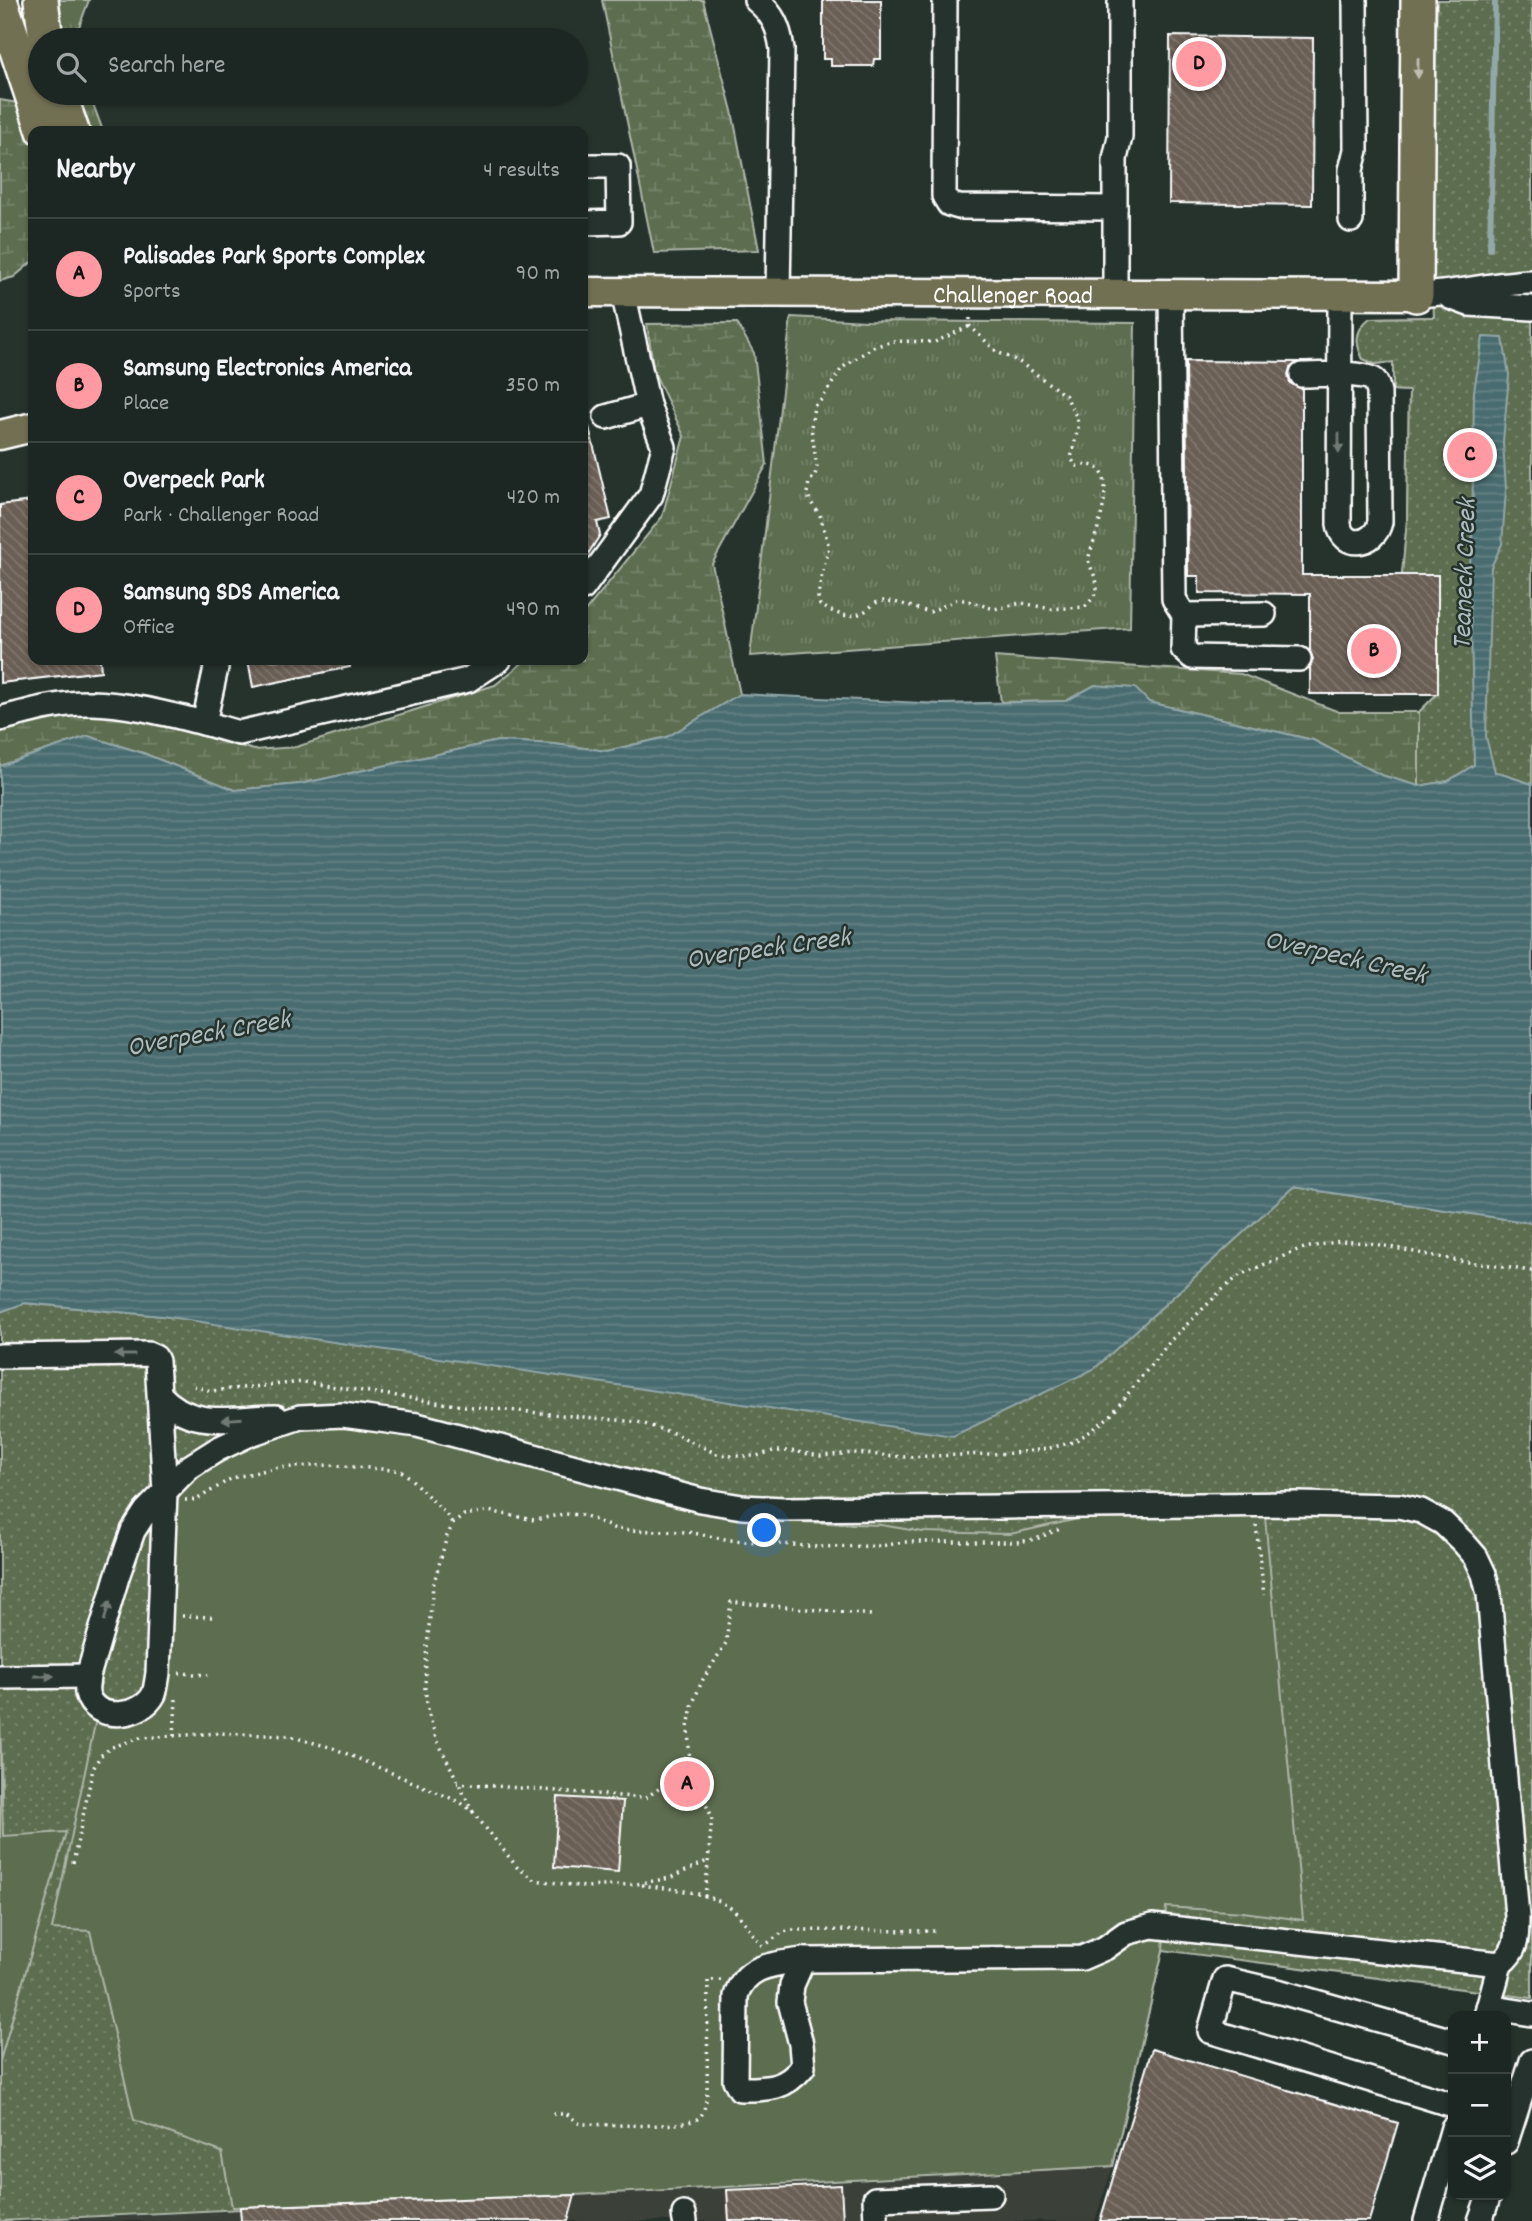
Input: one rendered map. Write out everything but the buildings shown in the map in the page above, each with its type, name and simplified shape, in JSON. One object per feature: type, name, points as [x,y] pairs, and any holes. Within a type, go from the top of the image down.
[{"type":"highway","points":[[0,0],[28,83]]},
{"type":"highway","points":[[41,0],[44,28]]},
{"type":"highway","points":[[1418,0],[1430,295]]},
{"type":"highway","points":[[35,105],[42,126]]},
{"type":"highway","points":[[63,105],[70,126]]},
{"type":"main road","name":"Challenger Road","points":[[588,292],[1430,295]]},
{"type":"main road","points":[[0,435],[28,429]]},
{"type":"street","points":[[757,0],[775,20],[782,49],[778,293]]},
{"type":"street","points":[[945,0],[944,196],[948,204],[959,207],[1115,208]]},
{"type":"street","points":[[1115,294],[1115,159],[1120,137],[1120,0]]},
{"type":"street","points":[[1351,220],[1351,170],[1356,150],[1355,0]]},
{"type":"street","points":[[588,166],[618,166],[619,222],[588,223]]},
{"type":"street","name":"Challenger Road","points":[[1430,295],[1532,282]]},
{"type":"street","points":[[588,581],[651,495],[664,447],[648,405],[623,292]]},
{"type":"street","points":[[1171,294],[1178,371],[1173,579],[1174,599],[1184,615],[1183,649],[1192,657],[1299,659]]},
{"type":"street","points":[[1303,375],[1340,374],[1368,376],[1375,381],[1379,392],[1380,522],[1377,533],[1372,538],[1352,542],[1343,536],[1339,523],[1340,374],[1340,295]]},
{"type":"street","name":"Challenger Road","points":[[1430,295],[1469,303],[1532,308]]},
{"type":"street","points":[[606,417],[648,405]]},
{"type":"street","points":[[1184,615],[1264,614]]},
{"type":"street","points":[[204,723],[215,665]]},
{"type":"street","points":[[0,719],[33,709],[89,702],[135,706],[239,733],[468,680],[491,665]]},
{"type":"street","points":[[0,1356],[152,1355],[158,1366],[165,1492],[158,1673],[153,1695],[144,1706],[125,1714],[105,1713],[93,1705],[87,1693],[88,1676],[133,1531],[146,1511],[165,1492],[188,1468],[218,1449],[250,1434],[300,1417]]},
{"type":"street","points":[[160,1395],[172,1409],[209,1420],[343,1415],[417,1425],[700,1500],[742,1507],[783,1509],[1374,1504],[1421,1511],[1443,1524],[1476,1557],[1489,1594],[1517,1940],[1512,1955],[1500,1964],[1487,2011]]},
{"type":"street","points":[[0,1677],[88,1676]]},
{"type":"street","points":[[803,1960],[792,1984],[790,2002],[801,2044],[803,2067],[793,2079],[770,2089],[740,2089],[735,2080],[738,1988],[745,1977],[756,1969],[803,1960],[1082,1958],[1105,1948],[1126,1933],[1152,1926],[1500,1964]]},
{"type":"street","points":[[1448,2040],[1281,1992],[1225,1979],[1210,2031],[1448,2103]]},
{"type":"street","points":[[1511,2013],[1532,2014]]},
{"type":"street","points":[[1508,2137],[1532,2061]]},
{"type":"street","points":[[1426,2221],[1450,2137]]},
{"type":"street","points":[[876,2221],[875,2199],[991,2195]]},
{"type":"street","points":[[1480,2221],[1487,2200]]},
{"type":"path","points":[[970,318],[970,326],[997,352],[1018,361],[1066,396],[1073,407],[1078,428],[1070,458],[1076,466],[1093,466],[1102,472],[1105,483],[1098,533],[1088,560],[1097,579],[1098,590],[1085,607],[1073,608],[1051,609],[1022,603],[994,609],[966,600],[956,600],[930,612],[877,601],[851,617],[820,605],[818,597],[829,547],[820,515],[807,493],[817,467],[811,426],[814,407],[842,368],[873,347],[894,341],[935,342],[970,326]]},
{"type":"path","points":[[194,1386],[211,1391],[303,1382],[463,1406],[638,1422],[676,1434],[717,1454],[732,1456],[773,1451],[821,1456],[854,1453],[905,1457],[1014,1453],[1073,1442],[1091,1431],[1111,1415],[1171,1340],[1224,1288],[1240,1275],[1300,1249],[1340,1241],[1370,1243],[1454,1260],[1532,1270]]},
{"type":"path","points":[[165,1492],[188,1501],[196,1500],[232,1478],[275,1468],[330,1465],[394,1470],[401,1471],[415,1482],[453,1524]]},
{"type":"path","points":[[707,1861],[670,1878],[637,1884],[586,1887],[535,1880],[517,1867],[473,1812],[436,1738],[425,1688],[433,1586],[453,1524],[464,1515],[488,1511],[534,1520],[564,1514],[584,1516],[613,1528],[627,1530],[688,1532],[730,1540],[819,1547],[881,1546],[904,1542],[1017,1542],[1036,1539],[1069,1527]]},
{"type":"path","points":[[1244,1526],[1257,1525],[1264,1595]]},
{"type":"path","points":[[705,1897],[712,1817],[696,1784],[688,1752],[692,1705],[702,1681],[726,1643],[731,1602],[872,1615]]},
{"type":"path","points":[[160,1616],[212,1617]]},
{"type":"path","points":[[158,1673],[208,1675]]},
{"type":"path","points":[[73,1863],[93,1769],[100,1756],[112,1747],[140,1738],[219,1733],[299,1738],[333,1748],[460,1802],[473,1812]]},
{"type":"path","points":[[457,1783],[645,1798],[660,1788],[688,1752]]},
{"type":"path","points":[[637,1884],[705,1897],[732,1910],[764,1947]]},
{"type":"shaded area","points":[[1113,2166],[1095,2221],[33,2221]]},
{"type":"green space","points":[[53,0],[89,0],[78,28],[56,28]]},
{"type":"green space","points":[[602,0],[703,0],[732,111],[759,250],[654,253]]},
{"type":"green space","points":[[1437,0],[1532,0],[1532,784],[1474,765],[1448,781],[1419,786],[1419,712],[1438,693],[1438,575],[1402,575],[1407,520],[1409,391],[1393,390],[1393,362],[1375,364],[1363,359],[1358,342],[1361,327],[1370,318],[1434,317],[1431,253]]},
{"type":"green space","points":[[0,100],[24,104],[31,126],[28,126],[28,265],[14,277],[0,281]]},
{"type":"green space","points":[[74,105],[93,105],[101,126],[81,126]]},
{"type":"green space","points":[[791,317],[867,321],[1135,323],[1130,628],[750,656]]},
{"type":"green space","points":[[1434,317],[1532,784],[1472,547],[1419,786],[1381,775],[1313,740],[1148,702],[1095,685],[1066,701],[1001,702],[995,657],[1241,674],[1339,712],[1419,712],[1438,693],[1438,575],[1402,575],[1407,520],[1409,391],[1393,390],[1393,362],[1375,364],[1363,359],[1358,337],[1361,327],[1370,318]]},
{"type":"green space","points":[[737,323],[754,353],[767,464],[712,564],[740,694],[667,737],[607,751],[554,744],[498,741],[300,784],[235,790],[143,753],[88,736],[0,766],[0,730],[47,713],[100,712],[176,728],[254,750],[296,747],[495,685],[520,665],[588,665],[588,608],[662,517],[684,436],[654,372],[647,324]]},
{"type":"green space","points":[[1293,1187],[1532,1223],[1532,1998],[1163,1950],[1113,2166],[0,2221],[0,1312],[24,1303],[162,1316],[1094,1369]]},
{"type":"green space","points":[[366,1427],[426,1438],[697,1510],[775,1521],[881,1525],[923,1532],[1010,1534],[1087,1517],[1265,1517],[1303,1920],[1243,1912],[1166,1907],[1163,1950],[1113,2166],[575,2195],[232,2207],[222,2152],[134,2120],[90,1931],[52,1929],[96,1719],[120,1724],[133,1722],[153,1708],[167,1691],[175,1510],[183,1490],[205,1472],[261,1440],[309,1428]]},
{"type":"green space","points":[[0,1716],[3,1836],[66,1832],[0,2061]]},
{"type":"water","name":"Overpeck Creek","points":[[1483,337],[1503,338],[1509,375],[1503,442],[1506,490],[1502,544],[1491,567],[1486,737],[1495,772],[1532,784],[1532,1223],[1293,1187],[1094,1369],[953,1436],[162,1316],[25,1303],[0,1312],[0,766],[88,736],[143,753],[235,790],[300,784],[498,741],[554,744],[607,751],[667,737],[740,694],[942,704],[1066,701],[1095,685],[1135,688],[1149,702],[1313,740],[1381,775],[1419,786],[1448,781],[1474,765],[1468,578],[1472,547],[1474,391]]},
{"type":"waterway","name":"Teaneck Creek","points":[[1490,249],[1495,0]]},
{"type":"place","name":"Samsung SDS America","points":[[1199,64]]},
{"type":"place","name":"Overpeck Park","points":[[1470,455]]},
{"type":"place","name":"Samsung Electronics America","points":[[1374,651]]},
{"type":"place","name":"Palisades Park Sports Complex","points":[[687,1784]]}]
